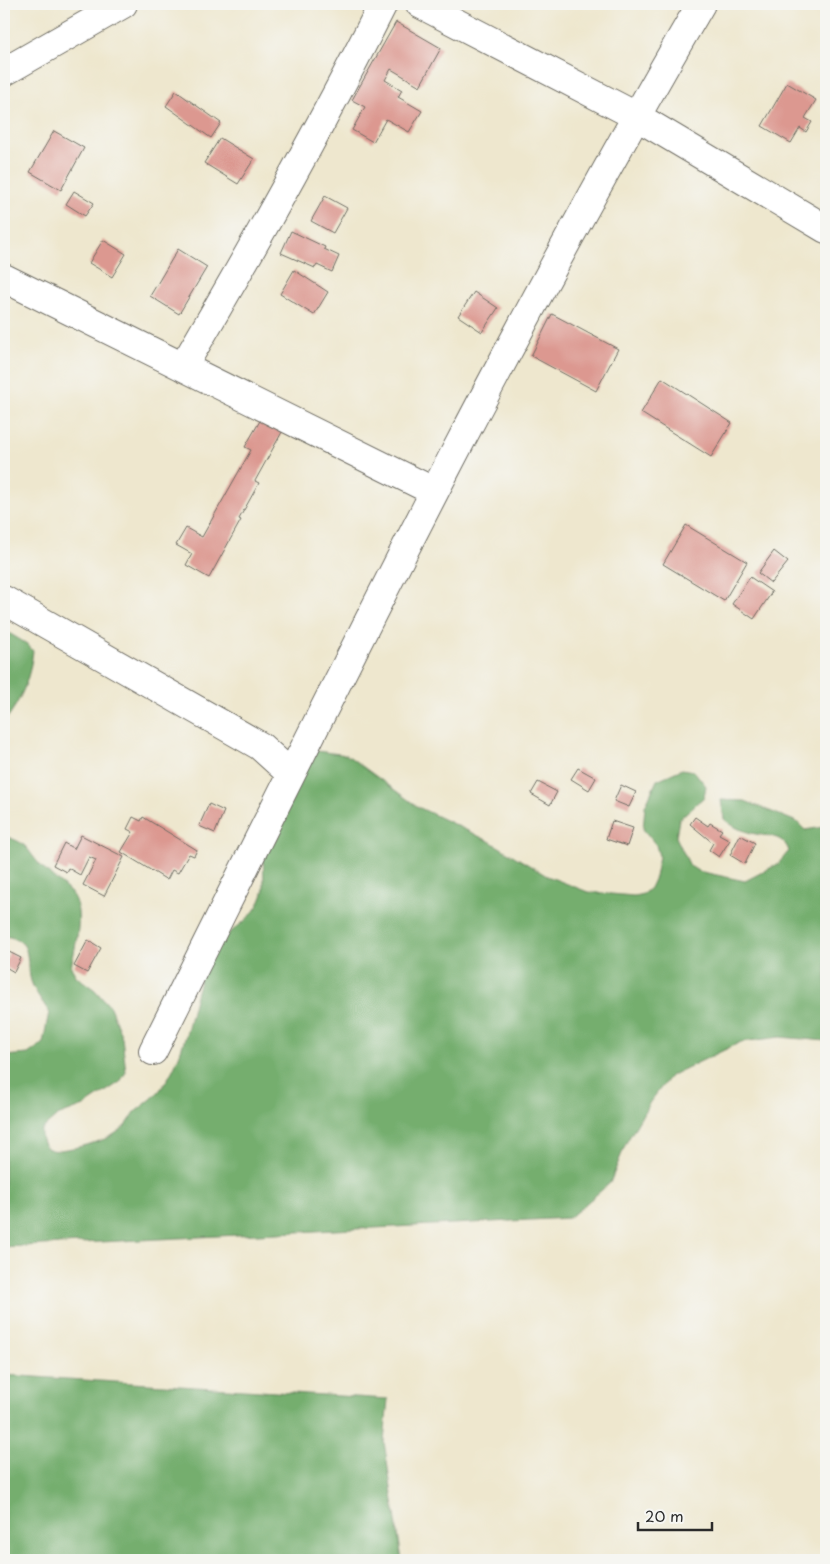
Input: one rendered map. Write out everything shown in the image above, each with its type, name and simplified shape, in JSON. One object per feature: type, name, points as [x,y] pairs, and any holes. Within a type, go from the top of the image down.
[{"type":"street","points":[[4,72],[123,4]]},
{"type":"street","points":[[183,367],[241,269],[336,96],[383,4]]},
{"type":"street","points":[[420,4],[636,116],[826,229]]},
{"type":"street","points":[[153,1051],[433,491],[636,116],[701,4]]},
{"type":"street","points":[[4,278],[433,491]]},
{"type":"street","points":[[4,600],[260,746],[291,774]]},
{"type":"green space","points":[[4,630],[27,644],[33,651],[30,671],[24,689],[4,722]]},
{"type":"green space","points":[[302,749],[347,755],[418,807],[491,842],[547,876],[588,892],[634,896],[643,894],[650,888],[655,877],[659,856],[656,845],[643,829],[645,806],[657,780],[682,769],[694,771],[706,786],[704,797],[679,819],[676,837],[690,866],[698,871],[745,881],[778,864],[789,851],[786,845],[777,838],[738,829],[729,823],[724,819],[721,800],[745,801],[797,822],[805,830],[826,828],[826,1041],[780,1037],[741,1042],[670,1076],[650,1102],[626,1143],[610,1183],[569,1218],[4,1247],[4,1056],[28,1054],[43,1043],[49,1012],[31,982],[24,945],[20,941],[4,936],[4,836],[23,844],[41,866],[70,892],[75,899],[78,928],[71,967],[76,976],[95,990],[110,1007],[122,1037],[126,1072],[120,1082],[84,1106],[57,1116],[41,1130],[45,1146],[51,1150],[87,1145],[120,1131],[135,1112],[158,1092],[174,1068],[185,1037],[203,971],[210,955],[223,938],[248,918],[260,901],[264,889],[262,807]]},
{"type":"green space","points":[[4,1375],[388,1399],[384,1442],[402,1560],[4,1560]]},
{"type":"building","points":[[396,22],[441,48],[420,86],[391,69],[385,80],[402,90],[398,97],[422,111],[409,132],[386,119],[373,142],[352,130],[365,107],[352,100]]},
{"type":"building","points":[[787,83],[816,100],[805,118],[812,122],[806,132],[800,128],[791,143],[762,126]]},
{"type":"building","points":[[176,91],[221,123],[211,138],[166,106]]},
{"type":"building","points":[[54,131],[84,148],[61,190],[30,172]]},
{"type":"building","points":[[220,138],[254,159],[238,184],[204,163]]},
{"type":"building","points":[[74,191],[94,203],[85,216],[66,204]]},
{"type":"building","points":[[325,196],[347,208],[333,233],[311,221]]},
{"type":"building","points":[[291,231],[325,247],[324,249],[339,256],[332,272],[317,265],[315,268],[281,253]]},
{"type":"building","points":[[103,240],[126,254],[112,277],[89,263]]},
{"type":"building","points":[[178,249],[207,267],[179,314],[150,296]]},
{"type":"building","points":[[294,270],[328,292],[314,315],[280,294]]},
{"type":"building","points":[[474,292],[498,308],[482,332],[458,316]]},
{"type":"building","points":[[552,314],[618,349],[596,391],[531,356]]},
{"type":"building","points":[[662,378],[732,423],[711,457],[641,413]]},
{"type":"building","points":[[261,419],[282,432],[255,481],[259,483],[239,519],[241,520],[209,578],[186,565],[192,554],[176,545],[186,528],[202,537],[251,450],[245,447]]},
{"type":"building","points":[[686,525],[747,562],[724,601],[663,564]]},
{"type":"building","points":[[774,551],[788,562],[771,583],[758,573]]},
{"type":"building","points":[[750,577],[772,592],[754,619],[732,604]]},
{"type":"building","points":[[578,768],[596,778],[589,790],[571,779]]},
{"type":"building","points":[[538,782],[557,792],[550,805],[531,794]]},
{"type":"building","points":[[621,785],[636,792],[629,807],[614,801]]},
{"type":"building","points":[[209,804],[224,811],[215,833],[199,826]]},
{"type":"building","points":[[133,817],[141,821],[143,817],[197,850],[194,856],[189,854],[178,873],[172,870],[167,880],[121,852],[133,832],[127,829]]},
{"type":"building","points":[[695,817],[708,826],[710,823],[722,830],[719,834],[730,840],[719,857],[709,850],[713,843],[690,824]]},
{"type":"building","points":[[612,821],[633,828],[627,846],[606,839]]},
{"type":"building","points":[[81,835],[124,857],[104,896],[83,885],[96,860],[89,857],[80,875],[68,868],[66,872],[53,865],[64,843],[74,849]]},
{"type":"building","points":[[740,835],[755,843],[745,864],[730,855]]},
{"type":"building","points":[[88,940],[101,948],[87,973],[74,966]]},
{"type":"building","points":[[9,952],[21,958],[14,972],[4,966]]}]
